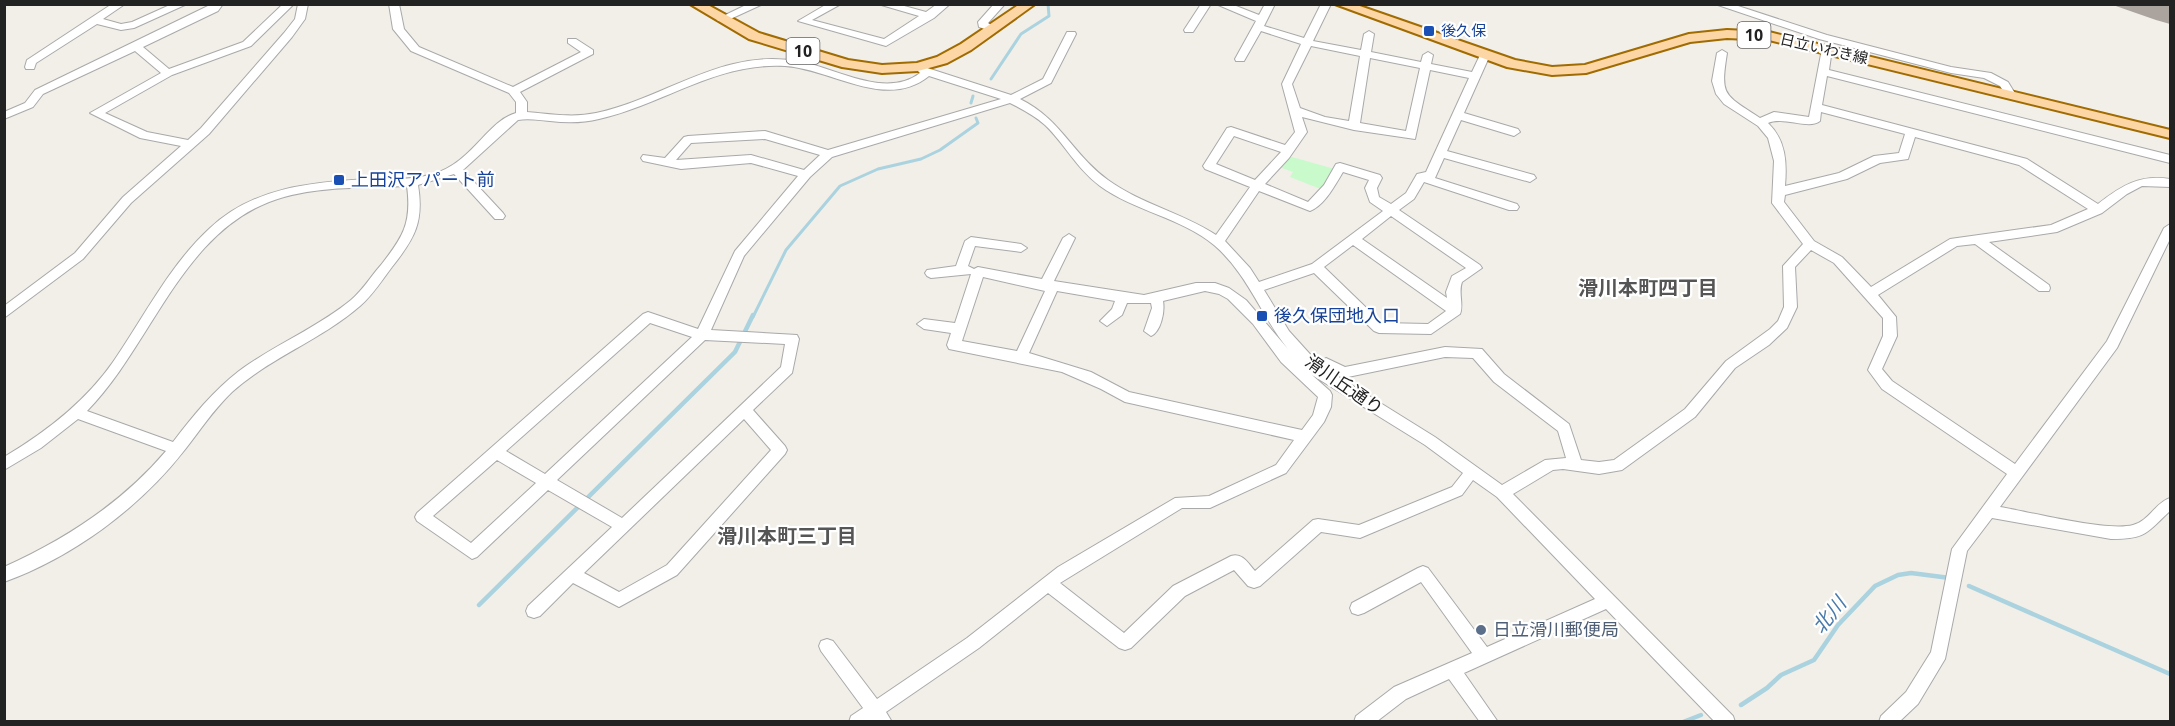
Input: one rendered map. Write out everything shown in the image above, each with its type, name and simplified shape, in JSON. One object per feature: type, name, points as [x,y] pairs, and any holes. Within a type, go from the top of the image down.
[{"type":"main road","name":"10","points":[[696,4],[754,36],[847,64],[882,69],[922,70],[951,56],[1029,4]]},
{"type":"main road","name":"日立いわき線","points":[[1341,4],[1523,67],[1561,71],[1586,69],[1676,40],[1715,34],[1769,36],[2170,135]]},
{"type":"street","points":[[30,67],[31,62],[120,4]]},
{"type":"street","points":[[94,20],[122,27],[134,25],[182,4]]},
{"type":"street","points":[[4,116],[29,105],[39,92],[214,9],[218,4]]},
{"type":"street","points":[[190,144],[144,135],[96,112],[168,74],[247,44],[288,4]]},
{"type":"street","points":[[4,313],[79,256],[127,200],[205,131],[288,35],[300,19],[303,4]]},
{"type":"street","points":[[394,4],[394,21],[404,39],[415,48],[513,92],[522,99],[524,106],[521,115]]},
{"type":"street","points":[[722,19],[758,4]]},
{"type":"street","points":[[836,4],[803,21],[886,43],[945,4]]},
{"type":"street","points":[[993,29],[983,22],[1000,4]]},
{"type":"street","points":[[1188,30],[1206,4]]},
{"type":"street","points":[[1221,4],[1309,43],[1365,54],[1427,61],[1475,76]]},
{"type":"street","points":[[1240,59],[1269,4]]},
{"type":"street","points":[[1218,242],[1257,187],[1285,155],[1301,132],[1287,84],[1309,43],[1326,4]]},
{"type":"street","points":[[1720,4],[1823,37],[1951,70],[1988,75],[2004,84],[2011,95]]},
{"type":"street","points":[[891,5],[930,16]]},
{"type":"street","points":[[534,611],[787,369],[792,339],[702,336],[648,316],[422,517],[472,552],[702,336],[739,254],[806,174],[828,154],[1011,99],[1047,81],[1071,34]]},
{"type":"street","points":[[1354,126],[1369,34]]},
{"type":"street","points":[[513,92],[589,52],[572,41]]},
{"type":"street","points":[[136,46],[168,74]]},
{"type":"street","points":[[1760,122],[1774,116],[1815,121],[1827,49]]},
{"type":"street","points":[[1722,53],[1718,84],[1724,96],[1741,111],[1760,122],[1775,139],[1780,173],[1778,203],[1810,244],[1838,260],[1889,317],[1890,336],[1875,370],[1887,385],[2016,472]]},
{"type":"street","points":[[1257,288],[1316,267],[1410,196],[1421,177],[1431,175],[1485,55]]},
{"type":"street","points":[[1294,110],[1323,120],[1411,135],[1427,61]]},
{"type":"street","points":[[4,464],[29,450],[77,413],[99,391],[199,248],[230,218],[253,205],[295,189],[429,179],[458,170],[509,120],[521,115],[566,119],[597,116],[623,109],[718,69],[758,63],[801,64],[877,85],[898,88],[913,85],[922,70]]},
{"type":"street","name":"滑川丘通り","points":[[922,70],[1011,99],[1048,123],[1078,160],[1104,183],[1135,201],[1200,230],[1218,242],[1231,253],[1257,288],[1291,354],[1473,470],[1502,493],[1727,722]]},
{"type":"street","points":[[1823,72],[2170,159]]},
{"type":"street","points":[[1816,107],[2024,162],[2098,210]]},
{"type":"street","points":[[1458,115],[1514,132]]},
{"type":"street","points":[[1287,150],[1231,131],[1209,166],[1310,207],[1328,188],[1340,167],[1376,178],[1371,194],[1391,211],[1476,268],[1456,279],[1452,292],[1455,311]]},
{"type":"street","points":[[1779,192],[1843,176],[1878,159],[1904,156],[1911,132]]},
{"type":"street","points":[[668,162],[688,140],[765,135],[828,154]]},
{"type":"street","points":[[1440,153],[1530,178]]},
{"type":"street","points":[[646,158],[681,165],[751,159],[806,174]]},
{"type":"street","points":[[458,170],[499,216]]},
{"type":"street","points":[[1421,177],[1513,207]]},
{"type":"street","points":[[1870,294],[1954,242],[2053,229],[2098,210],[2127,188],[2146,180],[2170,183]]},
{"type":"street","points":[[4,575],[77,538],[135,492],[239,377],[340,315],[362,297],[407,239],[415,224],[417,207],[412,182]]},
{"type":"street","points":[[1887,722],[1912,698],[1939,654],[1960,549],[2112,344],[2170,228]]},
{"type":"street","points":[[1020,358],[1069,238]]},
{"type":"street","points":[[1353,239],[1455,311]]},
{"type":"street","points":[[1977,239],[2044,288]]},
{"type":"street","points":[[961,269],[971,241],[1021,248]]},
{"type":"street","points":[[1502,493],[1550,464],[1599,468],[1617,466],[1690,413],[1700,404],[1729,365],[1772,337],[1784,324],[1793,301],[1789,266],[1810,244]]},
{"type":"street","points":[[1316,267],[1379,328],[1431,329],[1455,311]]},
{"type":"street","points":[[857,722],[879,716],[1063,572],[1180,502],[1210,502],[1281,469],[1306,437],[1324,407],[1324,395],[1291,354],[1234,296],[1222,290],[1204,287],[1190,288],[1144,300],[1049,286],[961,269],[931,273]]},
{"type":"street","points":[[978,272],[954,345],[1052,363],[1114,389],[1125,397],[1306,437]]},
{"type":"street","points":[[1107,321],[1117,312],[1123,297]]},
{"type":"street","points":[[1151,331],[1158,308],[1156,298]]},
{"type":"street","points":[[924,324],[959,329]]},
{"type":"street","points":[[1317,370],[1326,363],[1343,373],[1445,352],[1477,353],[1499,378],[1564,428],[1576,465]]},
{"type":"street","points":[[572,575],[619,600],[672,570],[780,450],[745,410]]},
{"type":"street","points":[[77,413],[177,448]]},
{"type":"street","points":[[496,452],[623,526]]},
{"type":"street","points":[[1049,584],[1125,643],[1179,591],[1236,561],[1254,581],[1318,525],[1360,532],[1457,491],[1473,470]]},
{"type":"street","points":[[1987,511],[2111,533],[2130,533],[2148,524],[2159,511],[2170,504]]},
{"type":"street","points":[[1358,608],[1423,573],[1485,657]]},
{"type":"street","points":[[1362,722],[1400,693],[1609,600]]},
{"type":"street","points":[[827,646],[879,716]]},
{"type":"street","points":[[1453,671],[1490,722]]},
{"type":"green space","points":[[1285,155],[1338,170],[1323,190],[1290,177],[1293,172],[1274,165]]},
{"type":"waterway","points":[[991,79],[1021,34],[1049,16],[1048,4]]},
{"type":"waterway","points":[[971,103],[973,96]]},
{"type":"waterway","points":[[753,317],[786,250],[840,186],[878,169],[921,159],[940,150],[978,123],[976,118]]},
{"type":"waterway","points":[[479,605],[735,352],[753,315]]},
{"type":"waterway","name":"北川","points":[[1741,705],[1767,688],[1781,675],[1814,660],[1838,625],[1875,586],[1898,575],[1911,573],[1950,578]]},
{"type":"waterway","name":"北川","points":[[1969,586],[2170,674]]},
{"type":"waterway","name":"北川","points":[[1683,722],[1701,715]]},
{"type":"place","name":"後久保","points":[[1429,31]]},
{"type":"place","name":"上田沢アパート前","points":[[339,180]]},
{"type":"place","name":"後久保団地入口","points":[[1262,316]]},
{"type":"place","name":"日立滑川郵便局","points":[[1481,630]]},
{"type":"district","name":"滑川本町四丁目","points":[[1648,288]]},
{"type":"district","name":"滑川本町三丁目","points":[[787,536]]}]
